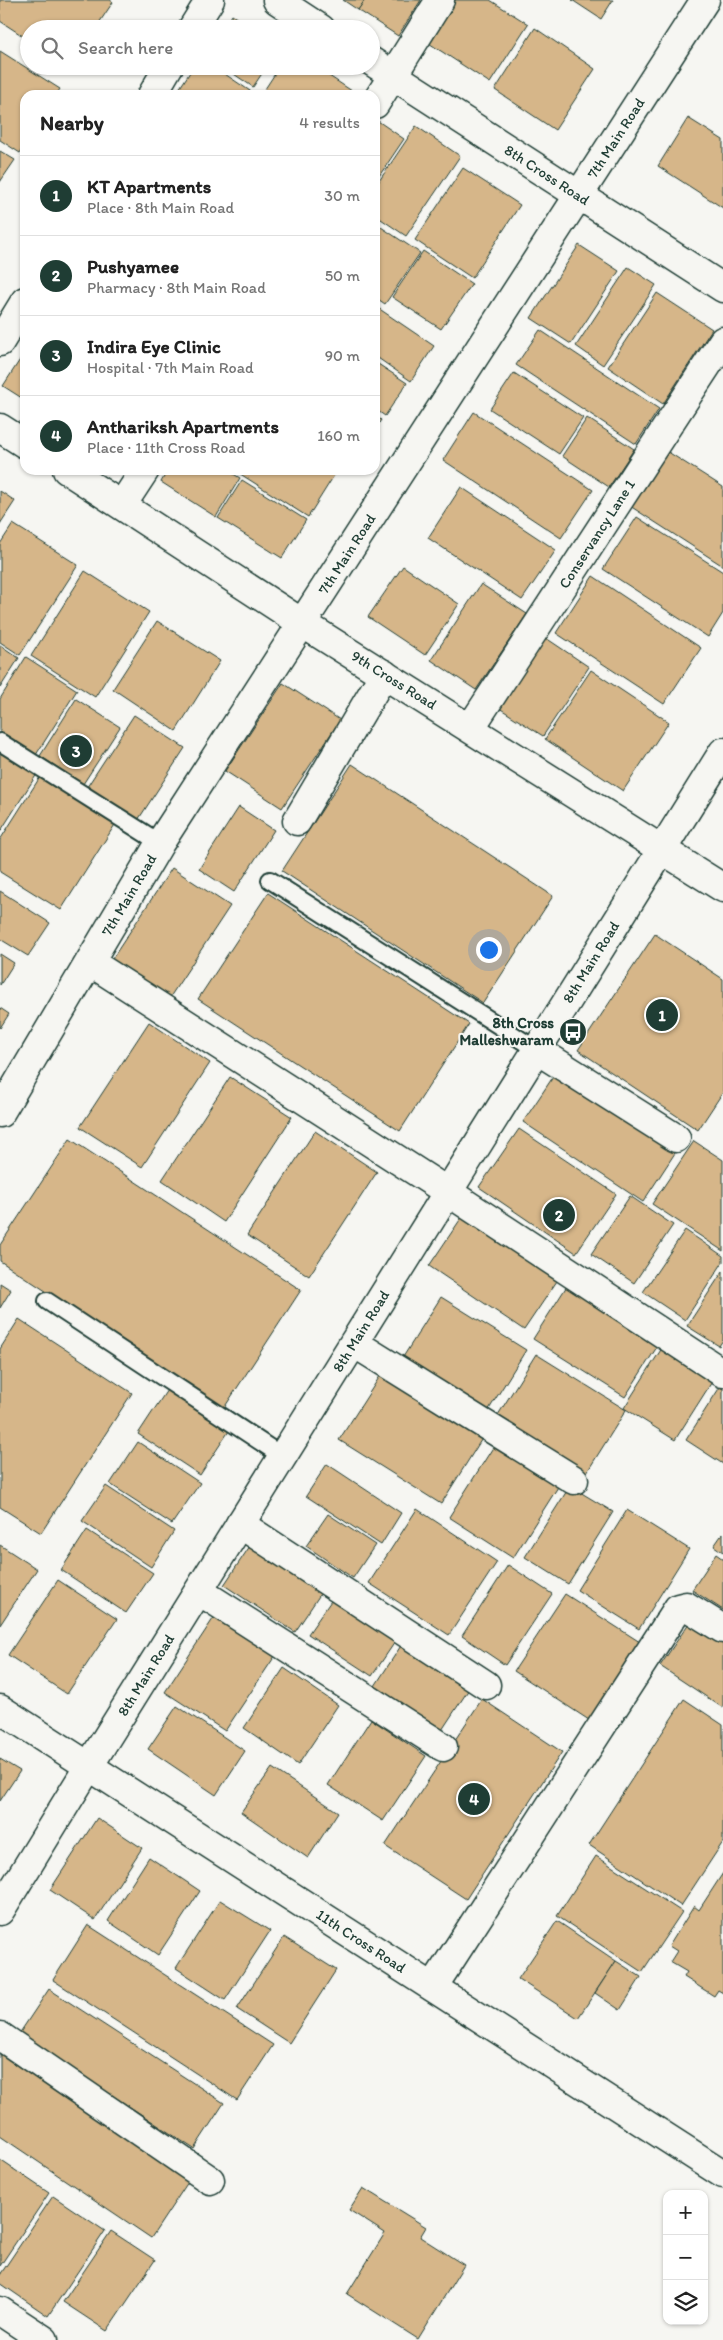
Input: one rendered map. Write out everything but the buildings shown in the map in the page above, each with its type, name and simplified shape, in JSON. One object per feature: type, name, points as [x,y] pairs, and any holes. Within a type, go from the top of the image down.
[{"type":"street","points":[[198,20],[210,0]]},
{"type":"street","points":[[277,0],[307,20]]},
{"type":"street","points":[[378,90],[382,68],[440,0]]},
{"type":"street","name":"7th Main Road","points":[[0,1114],[160,843],[705,0]]},
{"type":"street","name":"8th Cross Road","points":[[382,68],[723,288]]},
{"type":"street","points":[[155,90],[164,75]]},
{"type":"street","points":[[0,342],[20,309]]},
{"type":"street","name":"Conservancy Lane 1","points":[[471,727],[723,341]]},
{"type":"street","points":[[0,428],[20,441]]},
{"type":"street","name":"9th Cross Road","points":[[75,475],[302,623],[471,727],[723,888]]},
{"type":"street","points":[[122,505],[142,475]]},
{"type":"street","points":[[298,821],[384,674]]},
{"type":"street","name":"8th Main Road","points":[[0,1911],[88,1766],[723,752]]},
{"type":"street","points":[[90,962],[448,1192],[723,1373]]},
{"type":"street","points":[[536,1050],[676,1138]]},
{"type":"street","points":[[354,1343],[574,1480]]},
{"type":"street","points":[[240,1524],[486,1685]]},
{"type":"street","points":[[199,1591],[443,1747]]},
{"type":"street","points":[[433,1987],[678,1608],[686,1606],[723,1629]]},
{"type":"street","name":"11th Cross Road","points":[[0,1709],[723,2174]]},
{"type":"street","points":[[0,2036],[210,2180]]},
{"type":"street","points":[[0,2311],[44,2340]]},
{"type":"lane","points":[[0,742],[160,843]]},
{"type":"lane","points":[[270,880],[536,1050]]},
{"type":"lane","points":[[47,1301],[282,1456]]},
{"type":"place","name":"Indira Eye Clinic","points":[[76,751]]},
{"type":"place","name":"KT Apartments","points":[[662,1015]]},
{"type":"place","name":"8th Cross Malleshwaram","points":[[573,1032]]},
{"type":"place","name":"Pushyamee","points":[[559,1215]]},
{"type":"place","name":"Anthariksh Apartments","points":[[474,1799]]}]
